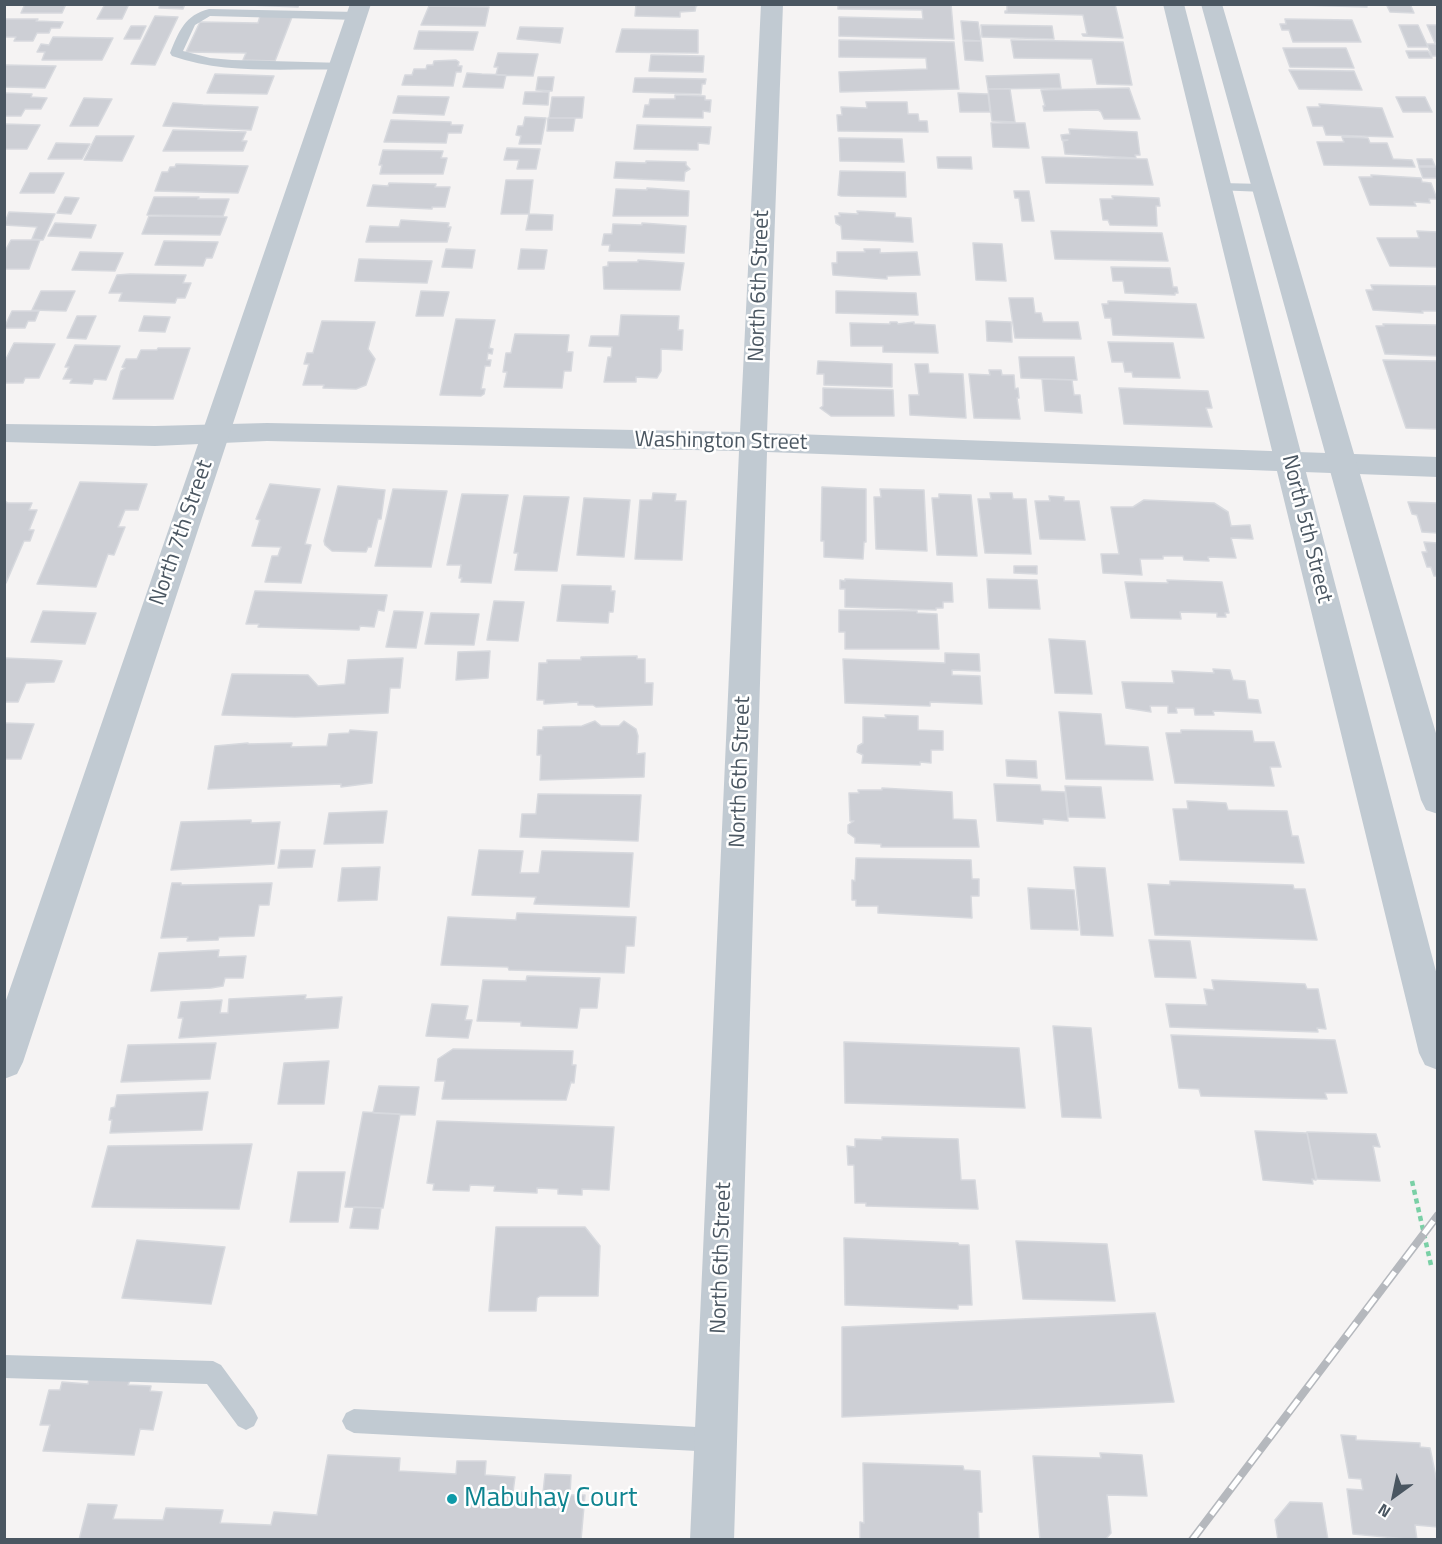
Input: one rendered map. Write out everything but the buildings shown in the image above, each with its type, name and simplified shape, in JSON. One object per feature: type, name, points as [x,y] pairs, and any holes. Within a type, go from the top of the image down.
[{"type":"street","name":"North 6th Street","points":[[712,1539],[753,442],[772,4]]},
{"type":"street","name":"North 5th Street","points":[[1173,4],[1435,1035]]},
{"type":"street","points":[[1211,4],[1344,465],[1437,800]]},
{"type":"street","name":"North 7th Street","points":[[4,1062],[359,10]]},
{"type":"street","name":"Washington Street","points":[[4,433],[155,436],[267,432],[753,442],[1437,467]]},
{"type":"lane","points":[[340,66],[228,63],[197,60],[176,53],[189,21],[195,16],[208,12],[359,10]]},
{"type":"lane","points":[[1221,187],[1264,188]]},
{"type":"lane","points":[[4,1366],[213,1373],[246,1418]]},
{"type":"lane","points":[[354,1421],[716,1440]]},
{"type":"path","points":[[1412,1181],[1431,1265]]},
{"type":"railway","points":[[1192,1540],[1438,1215]]},
{"type":"place","name":"Mabuhay Court","points":[[452,1499]]}]
